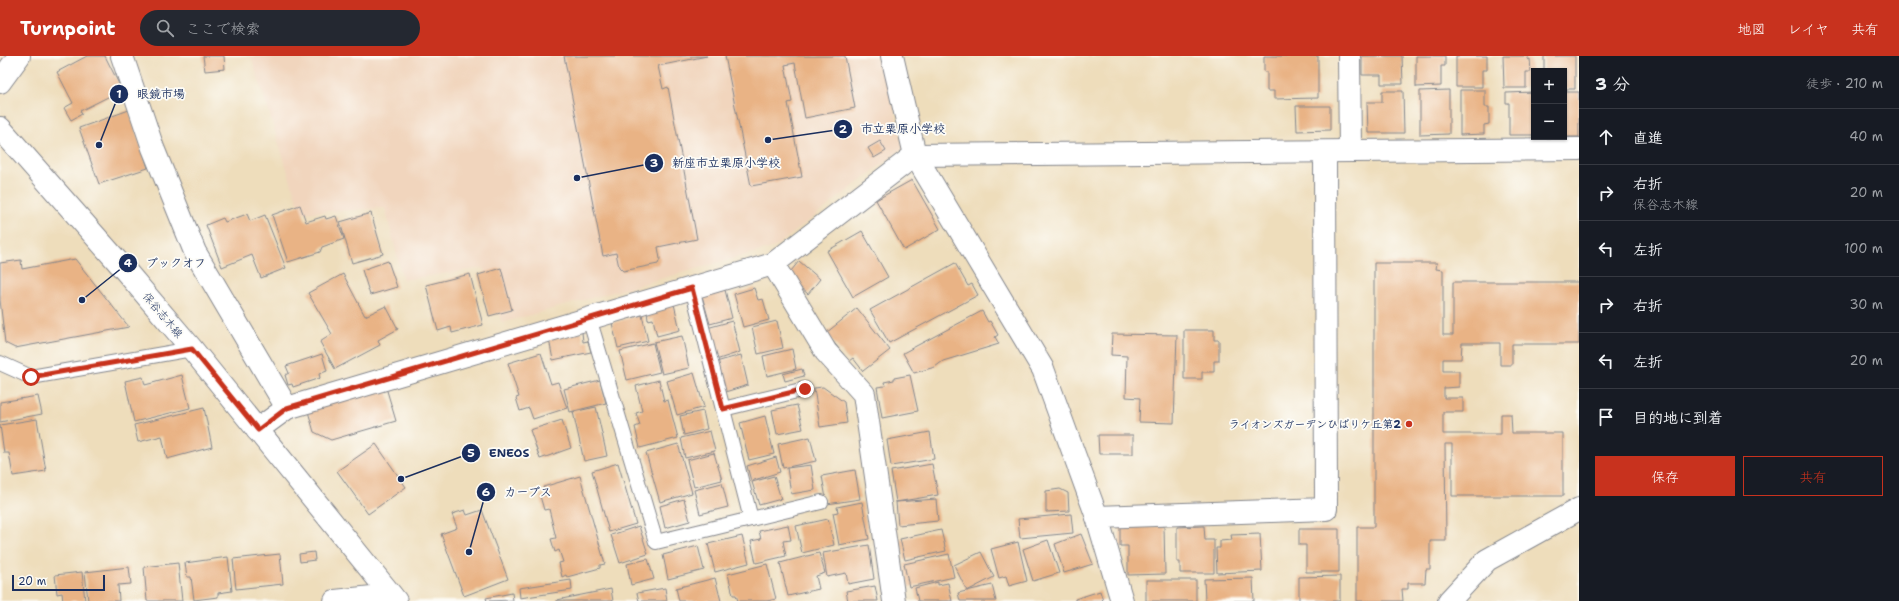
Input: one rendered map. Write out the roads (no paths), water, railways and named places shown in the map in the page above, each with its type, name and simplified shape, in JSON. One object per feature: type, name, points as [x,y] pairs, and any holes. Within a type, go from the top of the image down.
[{"type":"street","points":[[0,82],[19,56]]},
{"type":"street","points":[[122,56],[153,148],[195,252],[287,408]]},
{"type":"street","points":[[892,56],[915,155],[1043,369],[1097,517],[1122,601]]},
{"type":"street","points":[[1349,56],[1350,151]]},
{"type":"street","name":"保谷志木線","points":[[0,128],[192,349],[394,598]]},
{"type":"street","points":[[258,430],[287,408],[773,264],[915,155],[1579,149]]},
{"type":"street","points":[[1097,517],[1326,509],[1325,152]]},
{"type":"street","points":[[773,264],[826,352],[864,394],[894,601]]},
{"type":"street","points":[[1450,601],[1487,560],[1579,509]]},
{"type":"street","points":[[335,601],[394,598]]},
{"type":"lane","points":[[692,288],[751,519]]},
{"type":"lane","points":[[590,318],[656,542],[822,502]]},
{"type":"lane","points":[[0,363],[31,377],[192,349]]},
{"type":"lane","points":[[723,409],[805,389]]},
{"type":"place","name":"市立栗原小学校","points":[[768,140]]},
{"type":"place","name":"眼鏡市場","points":[[99,145]]},
{"type":"place","name":"新座市立栗原小学校","points":[[577,178]]},
{"type":"place","name":"ブックオフ","points":[[82,300]]},
{"type":"place","name":"ライオンズガーデンひばりケ丘第2","points":[[1409,424]]},
{"type":"place","name":"ENEOS","points":[[401,479]]},
{"type":"place","name":"カーブス","points":[[469,552]]}]
